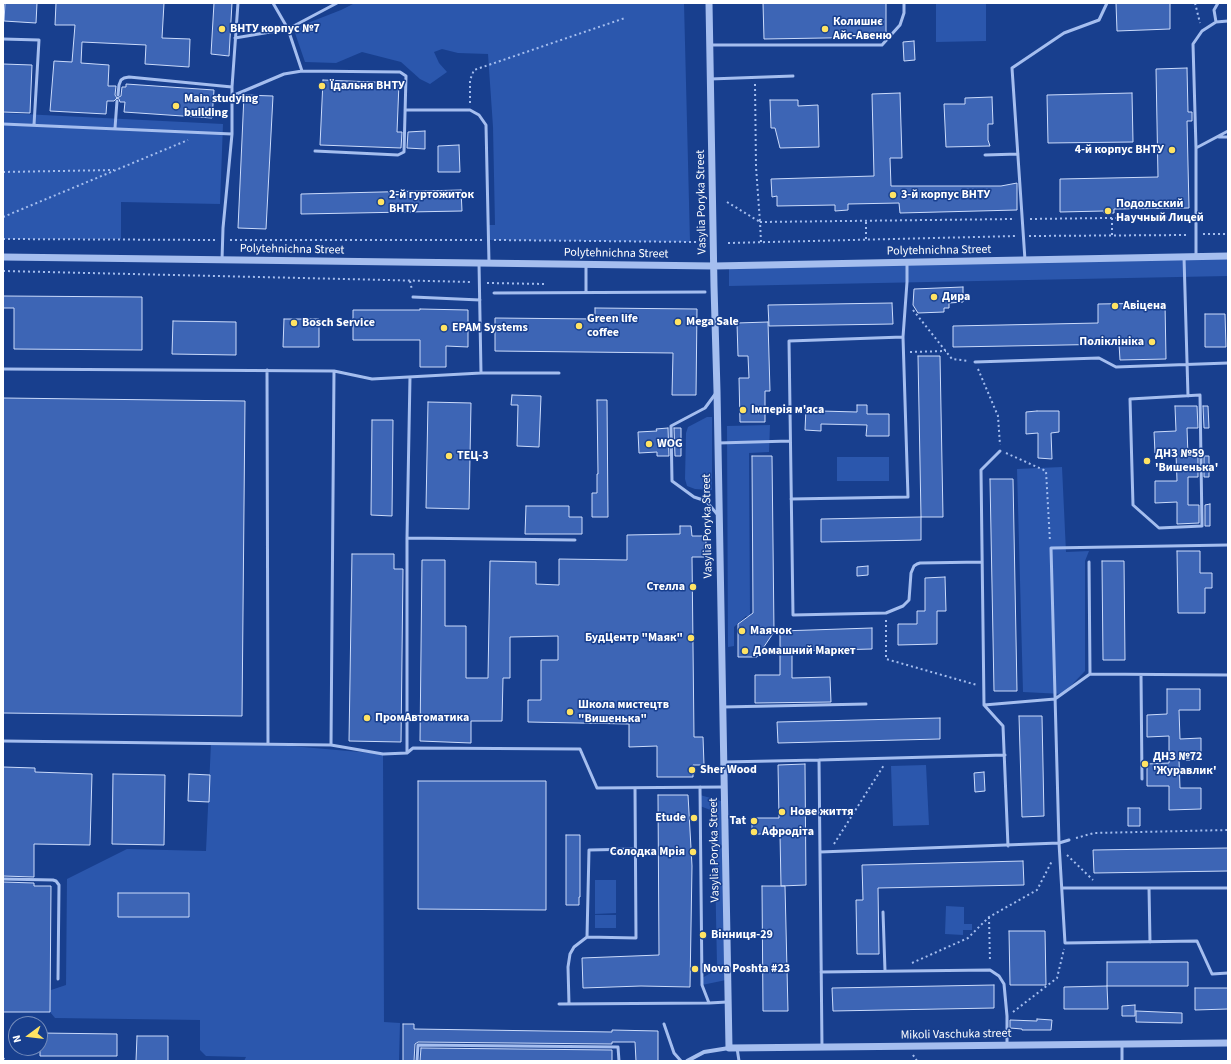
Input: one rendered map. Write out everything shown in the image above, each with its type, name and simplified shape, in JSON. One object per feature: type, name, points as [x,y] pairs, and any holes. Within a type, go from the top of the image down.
[{"type":"street","name":"Vasylia Poryka Street","points":[[709,3],[729,1002],[733,1048]]},
{"type":"street","name":"Polytehnichna Street","points":[[3,257],[714,266],[1228,256]]},
{"type":"street","name":"Mikoli Vaschuka street","points":[[687,1061],[704,1052],[733,1048],[1228,1043]]},
{"type":"lane","points":[[222,260],[222,240],[232,134],[232,87],[238,3]]},
{"type":"lane","points":[[273,3],[288,29],[302,71]]},
{"type":"lane","points":[[235,38],[288,29],[337,3]]},
{"type":"lane","points":[[710,45],[882,45],[900,25],[904,13],[904,3]]},
{"type":"lane","points":[[1025,260],[1012,68],[1064,33],[1099,20],[1107,3]]},
{"type":"lane","points":[[1216,22],[1214,10],[1218,3]]},
{"type":"lane","points":[[1196,257],[1196,148],[1193,44],[1202,31],[1216,22],[1228,21]]},
{"type":"lane","points":[[3,39],[39,40],[34,125]]},
{"type":"lane","points":[[232,96],[284,74],[302,71],[400,72],[406,76],[404,152],[398,155],[314,151]]},
{"type":"lane","points":[[710,79],[793,76]]},
{"type":"lane","points":[[118,95],[121,80],[129,77],[232,87]]},
{"type":"lane","points":[[115,128],[117,101]]},
{"type":"lane","points":[[405,110],[470,110],[479,115],[486,125],[489,240],[488,263]]},
{"type":"lane","points":[[3,124],[232,134]]},
{"type":"lane","points":[[1196,148],[1228,131]]},
{"type":"lane","points":[[1217,137],[1228,137]]},
{"type":"lane","points":[[985,155],[1018,154]]},
{"type":"lane","points":[[1184,257],[1188,396]]},
{"type":"lane","points":[[791,499],[908,497],[903,352],[908,282],[907,262]]},
{"type":"lane","points":[[479,263],[481,373]]},
{"type":"lane","points":[[586,264],[586,292]]},
{"type":"lane","points":[[494,293],[705,292]]},
{"type":"lane","points":[[413,297],[480,300]]},
{"type":"lane","points":[[903,337],[789,341],[793,615],[886,613],[903,606],[909,600],[911,573],[914,566],[917,564],[982,562]]},
{"type":"lane","points":[[975,362],[1099,358],[1116,367],[1228,363]]},
{"type":"lane","points":[[3,369],[334,371],[372,379],[481,373],[558,373]]},
{"type":"lane","points":[[267,370],[268,744]]},
{"type":"lane","points":[[331,745],[334,371]]},
{"type":"lane","points":[[407,753],[407,538],[410,377]]},
{"type":"lane","points":[[717,391],[705,408],[671,426],[671,434],[672,481],[694,497],[706,501],[719,517]]},
{"type":"lane","points":[[1200,395],[1202,526],[1159,528],[1132,505],[1130,399],[1188,396],[1200,395]]},
{"type":"lane","points":[[718,443],[790,441]]},
{"type":"lane","points":[[1000,451],[981,470],[984,705],[1003,726],[1008,846]]},
{"type":"lane","points":[[407,538],[575,540]]},
{"type":"lane","points":[[1228,544],[1051,548],[1059,845],[1066,943],[1196,941],[1212,974],[1228,973]]},
{"type":"lane","points":[[1090,562],[1090,674]]},
{"type":"lane","points":[[984,705],[1055,699],[1090,674],[1228,675]]},
{"type":"lane","points":[[1141,675],[1142,779]]},
{"type":"lane","points":[[723,707],[866,704]]},
{"type":"lane","points":[[3,741],[331,745],[383,754],[407,753],[413,748],[580,749],[597,788],[725,787]]},
{"type":"lane","points":[[724,762],[1004,756]]},
{"type":"lane","points":[[818,760],[822,1047]]},
{"type":"lane","points":[[569,1004],[568,967],[570,954],[574,947],[587,937],[636,938],[635,788]]},
{"type":"lane","points":[[700,788],[702,985],[709,1003]]},
{"type":"lane","points":[[820,852],[1059,845],[1069,840]]},
{"type":"lane","points":[[587,937],[589,850],[636,849]]},
{"type":"lane","points":[[3,879],[53,880],[59,885],[58,979]]},
{"type":"lane","points":[[1062,888],[1228,888]]},
{"type":"lane","points":[[1149,888],[1150,942]]},
{"type":"lane","points":[[883,912],[885,971]]},
{"type":"lane","points":[[821,972],[990,970],[999,976],[1004,984],[1007,1016],[1007,1045]]},
{"type":"lane","points":[[559,1004],[729,1002]]},
{"type":"lane","points":[[664,1024],[674,1053],[681,1061]]},
{"type":"lane","points":[[1122,1044],[1122,1061]]},
{"type":"lane","points":[[417,1061],[418,1045],[618,1047],[619,1061]]},
{"type":"lane","points":[[733,1048],[739,1061]]},
{"type":"path","points":[[1195,3],[1202,31]]},
{"type":"path","points":[[470,110],[470,80],[474,70],[624,18]]},
{"type":"path","points":[[755,77],[756,168],[761,242]]},
{"type":"path","points":[[3,217],[205,133]]},
{"type":"path","points":[[3,172],[115,170]]},
{"type":"path","points":[[727,202],[760,222],[1196,217]]},
{"type":"path","points":[[1112,218],[1112,235]]},
{"type":"path","points":[[866,220],[866,240]]},
{"type":"path","points":[[728,243],[1024,236],[1228,234]]},
{"type":"path","points":[[3,238],[696,242]]},
{"type":"path","points":[[3,271],[548,284]]},
{"type":"path","points":[[906,302],[952,359],[975,362],[998,416],[1000,451],[1046,471],[1051,548]]},
{"type":"path","points":[[903,352],[946,351]]},
{"type":"path","points":[[886,613],[886,660],[984,687]]},
{"type":"path","points":[[829,852],[888,758]]},
{"type":"path","points":[[1069,840],[1094,833],[1228,830]]},
{"type":"path","points":[[893,971],[968,938],[989,917],[1037,890],[1059,845],[1101,888]]},
{"type":"path","points":[[989,917],[990,970]]},
{"type":"path","points":[[1007,1016],[1057,978],[1066,943]]},
{"type":"path","points":[[3,1058],[6,1061]]},
{"type":"path","points":[[976,1061],[1228,1061]]},
{"type":"shaded area","points":[[355,3],[684,3],[690,242],[489,240],[489,225],[495,225],[493,127],[488,54],[458,53],[442,49],[434,52],[439,63],[447,72],[430,84],[420,79],[401,62],[362,52],[336,63],[305,62],[295,33],[300,26]]},
{"type":"shaded area","points":[[936,3],[986,3],[986,41],[936,42]]},
{"type":"shaded area","points":[[3,113],[223,124],[220,204],[121,202],[121,239],[3,239]]},
{"type":"shaded area","points":[[1228,256],[1228,276],[729,286],[729,266]]},
{"type":"shaded area","points":[[707,417],[712,417],[712,490],[695,489],[687,486],[685,479],[686,433],[688,427]]},
{"type":"shaded area","points":[[770,425],[769,452],[749,453],[750,617],[746,616],[734,627],[734,646],[728,647],[727,426]]},
{"type":"shaded area","points":[[837,457],[889,457],[889,481],[837,481]]},
{"type":"shaded area","points":[[1062,467],[1066,552],[1089,551],[1085,561],[1085,671],[1063,694],[1023,692],[1017,469]]},
{"type":"shaded area","points":[[211,743],[268,744],[383,754],[384,1022],[400,1023],[399,1061],[244,1061],[246,1057],[206,1056],[200,1050],[200,1020],[55,1018],[50,1012],[51,990],[66,985],[67,879],[127,849],[206,851]]},
{"type":"shaded area","points":[[926,765],[929,825],[893,826],[891,766]]},
{"type":"shaded area","points":[[700,795],[721,801],[726,980],[702,985],[702,978],[716,970],[717,965],[714,816],[713,811],[700,806]]},
{"type":"shaded area","points":[[595,880],[616,880],[616,913],[595,914]]},
{"type":"shaded area","points":[[946,906],[964,907],[964,924],[972,924],[972,930],[963,930],[963,935],[945,934]]},
{"type":"shaded area","points":[[595,915],[616,915],[616,928],[595,928]]},
{"type":"building","points":[[5,3],[37,3],[36,23],[4,21]]},
{"type":"building","points":[[56,3],[164,3],[162,38],[190,39],[189,67],[145,64],[146,45],[82,42],[81,63],[109,65],[108,86],[116,86],[115,95],[117,98],[114,101],[107,101],[106,114],[50,111],[54,61],[72,62],[75,25],[55,25]]},
{"type":"building","name":"ВНТУ корпус №7","points":[[214,3],[232,3],[229,56],[211,54]]},
{"type":"building","name":"Колишнє Айс-Авеню","points":[[763,3],[886,3],[886,36],[764,39]]},
{"type":"building","points":[[1116,3],[1170,3],[1170,29],[1117,31]]},
{"type":"building","points":[[914,41],[915,60],[904,61],[903,42]]},
{"type":"building","points":[[3,64],[32,65],[30,113],[3,112]]},
{"type":"building","name":"4-й корпус ВНТУ","points":[[1187,68],[1188,112],[1192,112],[1192,121],[1187,121],[1189,208],[1114,209],[1114,213],[1104,213],[1104,211],[1060,212],[1060,179],[1158,177],[1156,69]]},
{"type":"building","points":[[323,80],[399,83],[397,132],[402,132],[401,148],[320,145]]},
{"type":"building","name":"Main studying building","points":[[126,84],[214,90],[212,118],[124,112],[125,102],[120,102],[117,98],[121,96],[122,87],[126,87]]},
{"type":"building","name":"3-й корпус ВНТУ","points":[[900,93],[902,158],[890,158],[891,186],[1001,186],[1017,183],[1017,210],[900,213],[899,203],[848,204],[848,210],[835,211],[835,205],[777,206],[777,196],[772,197],[771,179],[874,176],[872,94]]},
{"type":"building","points":[[1132,93],[1133,142],[1048,143],[1047,95]]},
{"type":"building","points":[[244,95],[273,96],[266,229],[238,228]]},
{"type":"building","points":[[992,97],[993,124],[988,124],[988,140],[990,146],[946,147],[944,104],[965,104],[965,98]]},
{"type":"building","points":[[770,100],[798,100],[798,106],[818,105],[819,147],[780,148],[775,128],[771,128]]},
{"type":"building","points":[[425,131],[425,149],[407,148],[408,132]]},
{"type":"building","points":[[459,145],[460,172],[438,172],[438,146]]},
{"type":"building","name":"2-й гуртожиток ВНТУ","points":[[461,190],[462,211],[301,214],[301,194]]},
{"type":"building","points":[[963,287],[963,302],[949,303],[949,308],[944,308],[944,312],[918,313],[913,305],[914,289]]},
{"type":"building","points":[[3,296],[142,297],[142,350],[14,349],[14,308],[3,308]]},
{"type":"building","points":[[892,303],[893,324],[769,326],[768,305]]},
{"type":"building","points":[[1165,303],[1166,359],[1120,360],[1119,344],[953,347],[953,326],[1098,323],[1098,304]]},
{"type":"building","points":[[595,308],[697,309],[696,395],[672,395],[673,353],[495,351],[495,318],[595,319]]},
{"type":"building","points":[[353,310],[468,310],[468,347],[446,346],[446,367],[420,367],[420,340],[353,340]]},
{"type":"building","points":[[1205,314],[1225,314],[1226,347],[1205,347]]},
{"type":"building","points":[[284,319],[319,319],[319,347],[283,347]]},
{"type":"building","points":[[173,321],[236,322],[236,355],[172,354]]},
{"type":"building","points":[[768,322],[770,391],[765,391],[765,422],[740,422],[739,378],[749,378],[748,356],[738,356],[737,323]]},
{"type":"building","points":[[918,356],[940,356],[943,517],[921,517]]},
{"type":"building","points":[[512,395],[541,396],[539,447],[517,446],[518,405],[511,405]]},
{"type":"building","points":[[3,398],[245,401],[242,716],[3,713]]},
{"type":"building","points":[[597,400],[607,400],[608,517],[592,517],[592,493],[597,493],[598,474]]},
{"type":"building","name":"ТЕЦ-3","points":[[428,402],[471,403],[469,509],[426,508]]},
{"type":"building","points":[[857,405],[867,405],[867,414],[889,414],[889,436],[866,436],[867,425],[821,424],[821,431],[805,430],[806,408],[821,409],[821,411],[857,412]]},
{"type":"building","points":[[1175,406],[1197,406],[1198,428],[1187,428],[1188,456],[1198,456],[1198,477],[1188,477],[1188,505],[1199,505],[1199,523],[1177,524],[1177,502],[1155,503],[1155,481],[1177,481],[1176,453],[1155,453],[1154,432],[1176,431]]},
{"type":"building","points":[[1203,406],[1208,406],[1209,428],[1204,428]]},
{"type":"building","points":[[1059,411],[1059,432],[1051,433],[1052,459],[1038,458],[1038,433],[1026,434],[1026,412]]},
{"type":"building","points":[[372,420],[393,420],[392,516],[371,515]]},
{"type":"building","points":[[668,428],[669,456],[657,456],[657,452],[639,453],[638,432],[657,431],[656,429]]},
{"type":"building","points":[[674,428],[681,428],[681,456],[675,456]]},
{"type":"building","points":[[752,456],[772,456],[774,632],[757,657],[738,657],[738,624],[753,613]]},
{"type":"building","points":[[1204,456],[1209,456],[1209,477],[1204,477]]},
{"type":"building","points":[[990,479],[1013,479],[1017,691],[994,691]]},
{"type":"building","points":[[1210,504],[1210,526],[1205,526],[1205,505]]},
{"type":"building","points":[[526,506],[569,506],[569,517],[582,517],[582,534],[525,534]]},
{"type":"building","points":[[921,517],[921,540],[821,542],[821,519]]},
{"type":"building","points":[[680,526],[691,526],[692,536],[706,536],[706,557],[692,557],[694,737],[703,737],[704,765],[693,765],[693,777],[657,777],[657,746],[629,747],[629,724],[528,722],[528,700],[541,700],[541,660],[558,660],[558,636],[510,637],[510,678],[503,678],[502,721],[471,721],[471,743],[420,741],[422,560],[445,560],[445,626],[466,626],[466,678],[488,678],[490,561],[536,562],[536,584],[559,585],[559,559],[627,560],[627,535],[680,534]]},
{"type":"building","points":[[1177,551],[1200,551],[1200,573],[1212,573],[1212,588],[1205,588],[1205,613],[1178,613]]},
{"type":"building","points":[[352,554],[394,554],[394,569],[403,569],[401,742],[349,741]]},
{"type":"building","points":[[1102,561],[1124,561],[1125,660],[1103,660]]},
{"type":"building","points":[[868,566],[868,575],[857,576],[857,567]]},
{"type":"building","points":[[945,577],[946,611],[937,611],[937,644],[898,645],[898,624],[917,624],[917,611],[925,611],[925,578]]},
{"type":"building","points":[[872,628],[872,649],[792,651],[792,678],[830,677],[831,702],[755,703],[755,675],[780,675],[780,631]]},
{"type":"building","points":[[1167,689],[1200,689],[1200,710],[1179,710],[1180,739],[1201,738],[1201,760],[1179,760],[1180,788],[1201,788],[1201,809],[1169,810],[1169,786],[1147,786],[1147,764],[1169,763],[1169,736],[1147,737],[1147,715],[1167,714]]},
{"type":"building","points":[[1019,716],[1042,716],[1044,816],[1022,817]]},
{"type":"building","points":[[940,718],[940,739],[778,743],[777,722]]},
{"type":"building","points":[[805,764],[806,885],[781,886],[780,834],[752,834],[752,818],[779,818],[778,765]]},
{"type":"building","points":[[3,767],[35,768],[35,772],[92,774],[90,845],[34,844],[34,877],[3,876]]},
{"type":"building","points":[[984,772],[985,791],[975,792],[974,773]]},
{"type":"building","points":[[113,774],[165,775],[164,845],[112,844]]},
{"type":"building","points":[[189,774],[210,775],[209,802],[188,801]]},
{"type":"building","points":[[418,781],[546,781],[546,910],[418,909]]},
{"type":"building","points":[[658,795],[688,795],[692,866],[690,987],[641,986],[583,988],[582,958],[659,955]]},
{"type":"building","points":[[1128,808],[1140,808],[1140,826],[1128,826]]},
{"type":"building","points":[[566,835],[580,835],[579,905],[566,905]]},
{"type":"building","points":[[1228,848],[1228,871],[1094,873],[1093,850]]},
{"type":"building","points":[[1023,861],[1024,885],[878,888],[879,954],[857,954],[856,900],[863,900],[862,865]]},
{"type":"building","points":[[3,882],[34,883],[34,886],[51,886],[50,1012],[3,1012]]},
{"type":"building","points":[[762,886],[785,886],[788,1011],[763,1011]]},
{"type":"building","points":[[118,893],[189,893],[189,917],[118,917]]},
{"type":"building","points":[[1009,931],[1045,931],[1046,985],[1010,985]]},
{"type":"building","points":[[1107,962],[1188,962],[1188,986],[1107,986]]},
{"type":"building","points":[[994,985],[994,1008],[833,1011],[832,988]]},
{"type":"building","points":[[1107,986],[1108,1009],[1064,1009],[1064,987]]},
{"type":"building","points":[[1195,988],[1228,988],[1228,1009],[1195,1010]]},
{"type":"building","points":[[1135,1005],[1135,1016],[1122,1016],[1122,1006]]},
{"type":"building","points":[[1136,1011],[1182,1013],[1182,1023],[1136,1022]]},
{"type":"building","points":[[1037,1019],[1052,1020],[1051,1030],[1022,1030],[1010,1028],[1010,1020],[1037,1021]]},
{"type":"building","points":[[403,1024],[414,1024],[414,1029],[612,1032],[612,1030],[658,1031],[658,1061],[636,1061],[635,1042],[612,1042],[612,1044],[418,1042],[415,1044],[414,1061],[403,1061]]},
{"type":"building","points":[[48,1033],[117,1034],[117,1056],[48,1056]]},
{"type":"building","points":[[137,1036],[168,1036],[168,1061],[136,1061]]},
{"type":"building","points":[[421,1048],[612,1050],[612,1061],[420,1061]]},
{"type":"place","name":"ВНТУ корпус №7","points":[[222,29]]},
{"type":"place","name":"Колишнє Айс-Авеню","points":[[825,29]]},
{"type":"place","name":"Їдальня ВНТУ","points":[[322,86]]},
{"type":"place","name":"Main studying building","points":[[176,106]]},
{"type":"place","name":"4-й корпус ВНТУ","points":[[1172,150]]},
{"type":"place","name":"3-й корпус ВНТУ","points":[[893,195]]},
{"type":"place","name":"2-й гуртожиток ВНТУ","points":[[381,202]]},
{"type":"place","name":"Подольский Научный Лицей","points":[[1108,211]]},
{"type":"place","name":"Дира","points":[[934,297]]},
{"type":"place","name":"Авіцена","points":[[1115,306]]},
{"type":"place","name":"Mega Sale","points":[[678,322]]},
{"type":"place","name":"Bosch Service","points":[[294,323]]},
{"type":"place","name":"Green life coffee","points":[[579,326]]},
{"type":"place","name":"EPAM Systems","points":[[444,328]]},
{"type":"place","name":"Поліклініка","points":[[1152,342]]},
{"type":"place","name":"Імперія м'яса","points":[[743,410]]},
{"type":"place","name":"WOG","points":[[649,444]]},
{"type":"place","name":"ТЕЦ-3","points":[[449,456]]},
{"type":"place","name":"ДНЗ №59 'Вишенька'","points":[[1147,461]]},
{"type":"place","name":"Стелла","points":[[693,587]]},
{"type":"place","name":"Маячок","points":[[742,631]]},
{"type":"place","name":"БудЦентр \"Маяк\"","points":[[691,638]]},
{"type":"place","name":"Домашний Маркет","points":[[745,651]]},
{"type":"place","name":"Школа мистецтв \"Вишенька\"","points":[[570,712]]},
{"type":"place","name":"ПромАвтоматика","points":[[367,718]]},
{"type":"place","name":"ДНЗ №72 'Журавлик'","points":[[1145,764]]},
{"type":"place","name":"Sher Wood","points":[[692,770]]},
{"type":"place","name":"Нове життя","points":[[782,812]]},
{"type":"place","name":"Etude","points":[[694,818]]},
{"type":"place","name":"Tat","points":[[754,821]]},
{"type":"place","name":"Афродіта","points":[[754,832]]},
{"type":"place","name":"Солодка Мрія","points":[[693,852]]},
{"type":"place","name":"Вінниця-29","points":[[703,935]]},
{"type":"place","name":"Nova Poshta #23","points":[[695,969]]}]
